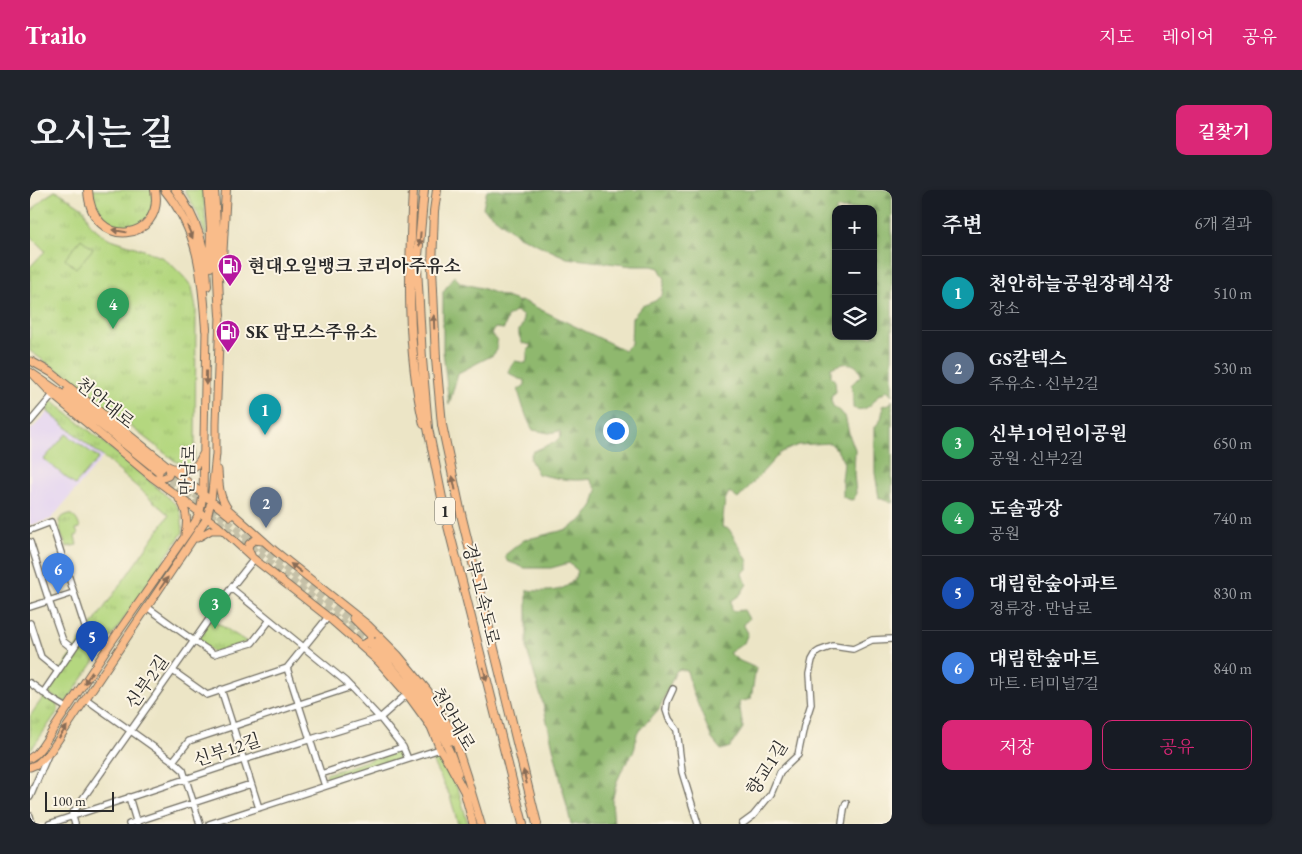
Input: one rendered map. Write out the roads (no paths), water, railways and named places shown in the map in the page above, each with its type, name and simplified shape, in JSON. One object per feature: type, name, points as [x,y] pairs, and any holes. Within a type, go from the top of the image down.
[{"type":"highway","points":[[88,190],[93,213],[103,227],[125,233],[142,227],[152,218],[156,202],[155,190]]},
{"type":"highway","points":[[165,190],[178,208],[192,235],[201,275],[206,329]]},
{"type":"highway","points":[[176,190],[192,217]]},
{"type":"highway","points":[[181,190],[198,230],[205,261],[206,329]]},
{"type":"highway","name":"만남로","points":[[206,329],[211,228],[208,190]]},
{"type":"highway","name":"만남로","points":[[214,190],[220,315]]},
{"type":"highway","points":[[221,190],[223,229]]},
{"type":"highway","points":[[220,315],[226,190]]},
{"type":"highway","points":[[413,190],[410,288],[413,355],[420,407],[446,518]]},
{"type":"highway","name":"경부고속도로","points":[[424,190],[417,267],[428,428],[446,518],[523,824]]},
{"type":"highway","name":"경부고속도로","points":[[436,190],[432,267],[436,359],[442,425],[461,514],[537,824]]},
{"type":"main road","name":"만남로","points":[[30,768],[50,752],[207,518],[211,501],[216,454],[220,315]]},
{"type":"main road","name":"만남로","points":[[34,753],[185,537],[200,512],[203,495],[206,329]]},
{"type":"main road","points":[[31,360],[52,373],[160,471],[171,490],[185,508],[187,521],[185,537]]},
{"type":"main road","points":[[32,373],[52,395],[160,471],[203,495],[256,536]]},
{"type":"main road","name":"천안대로","points":[[32,373],[160,471]]},
{"type":"main road","points":[[160,471],[192,469],[199,462],[204,449]]},
{"type":"main road","points":[[216,454],[219,491],[228,509],[264,543],[368,625],[398,655],[428,690],[438,707],[453,734],[467,777]]},
{"type":"main road","points":[[171,490],[328,617],[389,672],[431,727],[440,749],[465,794]]},
{"type":"main road","points":[[191,543],[207,531],[222,530]]},
{"type":"main road","points":[[254,559],[248,549],[249,544],[255,540],[264,543]]},
{"type":"main road","points":[[321,588],[371,636],[369,642],[364,644],[358,643]]},
{"type":"main road","name":"천안대로","points":[[473,824],[454,762],[432,720],[407,684],[374,644],[408,675],[442,723],[467,777],[480,824]]},
{"type":"main road","points":[[34,753],[37,760],[43,759]]},
{"type":"street","points":[[30,422],[52,395]]},
{"type":"street","points":[[30,530],[50,522],[86,630],[110,644]]},
{"type":"street","points":[[30,542],[48,601],[63,641],[73,649]]},
{"type":"street","name":"신부2길","points":[[73,816],[72,814],[231,588],[254,559]]},
{"type":"street","points":[[231,588],[351,687],[380,718],[403,747],[408,759]]},
{"type":"street","points":[[30,607],[74,593]]},
{"type":"street","points":[[147,607],[214,654],[252,643],[270,620]]},
{"type":"street","points":[[173,671],[207,695],[287,668],[328,617]]},
{"type":"street","points":[[30,623],[41,657],[58,671]]},
{"type":"street","points":[[43,692],[86,630]]},
{"type":"street","name":"향교1길","points":[[742,824],[753,816],[771,794],[780,772],[798,755],[811,704],[809,674],[812,660],[816,653],[833,646],[853,648],[872,640],[892,639]]},
{"type":"street","points":[[287,668],[324,786]]},
{"type":"street","points":[[30,683],[67,708]]},
{"type":"street","points":[[172,761],[189,740],[351,687]]},
{"type":"street","points":[[673,689],[667,702],[666,710],[677,730],[682,772],[698,824]]},
{"type":"street","points":[[221,690],[259,808]]},
{"type":"street","name":"신부12길","points":[[49,824],[186,778],[380,718],[407,694]]},
{"type":"street","points":[[86,699],[183,770],[200,824]]},
{"type":"street","points":[[321,774],[403,747]]},
{"type":"street","points":[[209,824],[440,749]]},
{"type":"street","points":[[30,797],[50,752]]},
{"type":"street","points":[[129,824],[137,823],[251,784]]},
{"type":"street","points":[[129,797],[137,823]]},
{"type":"street","points":[[842,824],[846,803]]},
{"type":"street","points":[[30,816],[32,824]]},
{"type":"street","points":[[73,816],[75,824]]},
{"type":"tunnel","points":[[162,468],[359,628]]},
{"type":"tunnel","points":[[161,474],[371,645]]},
{"type":"place","name":"현대오일뱅크 코리아주유소","points":[[230,287]]},
{"type":"place","name":"도솔광장","points":[[113,329]]},
{"type":"place","name":"SK 맘모스주유소","points":[[228,353]]},
{"type":"place","name":"천안하늘공원장례식장","points":[[265,435]]},
{"type":"place","name":"GS칼텍스","points":[[266,528]]},
{"type":"place","name":"대림한숲마트","points":[[58,594]]},
{"type":"place","name":"신부1어린이공원","points":[[215,629]]},
{"type":"place","name":"대림한숲아파트","points":[[92,662]]}]
